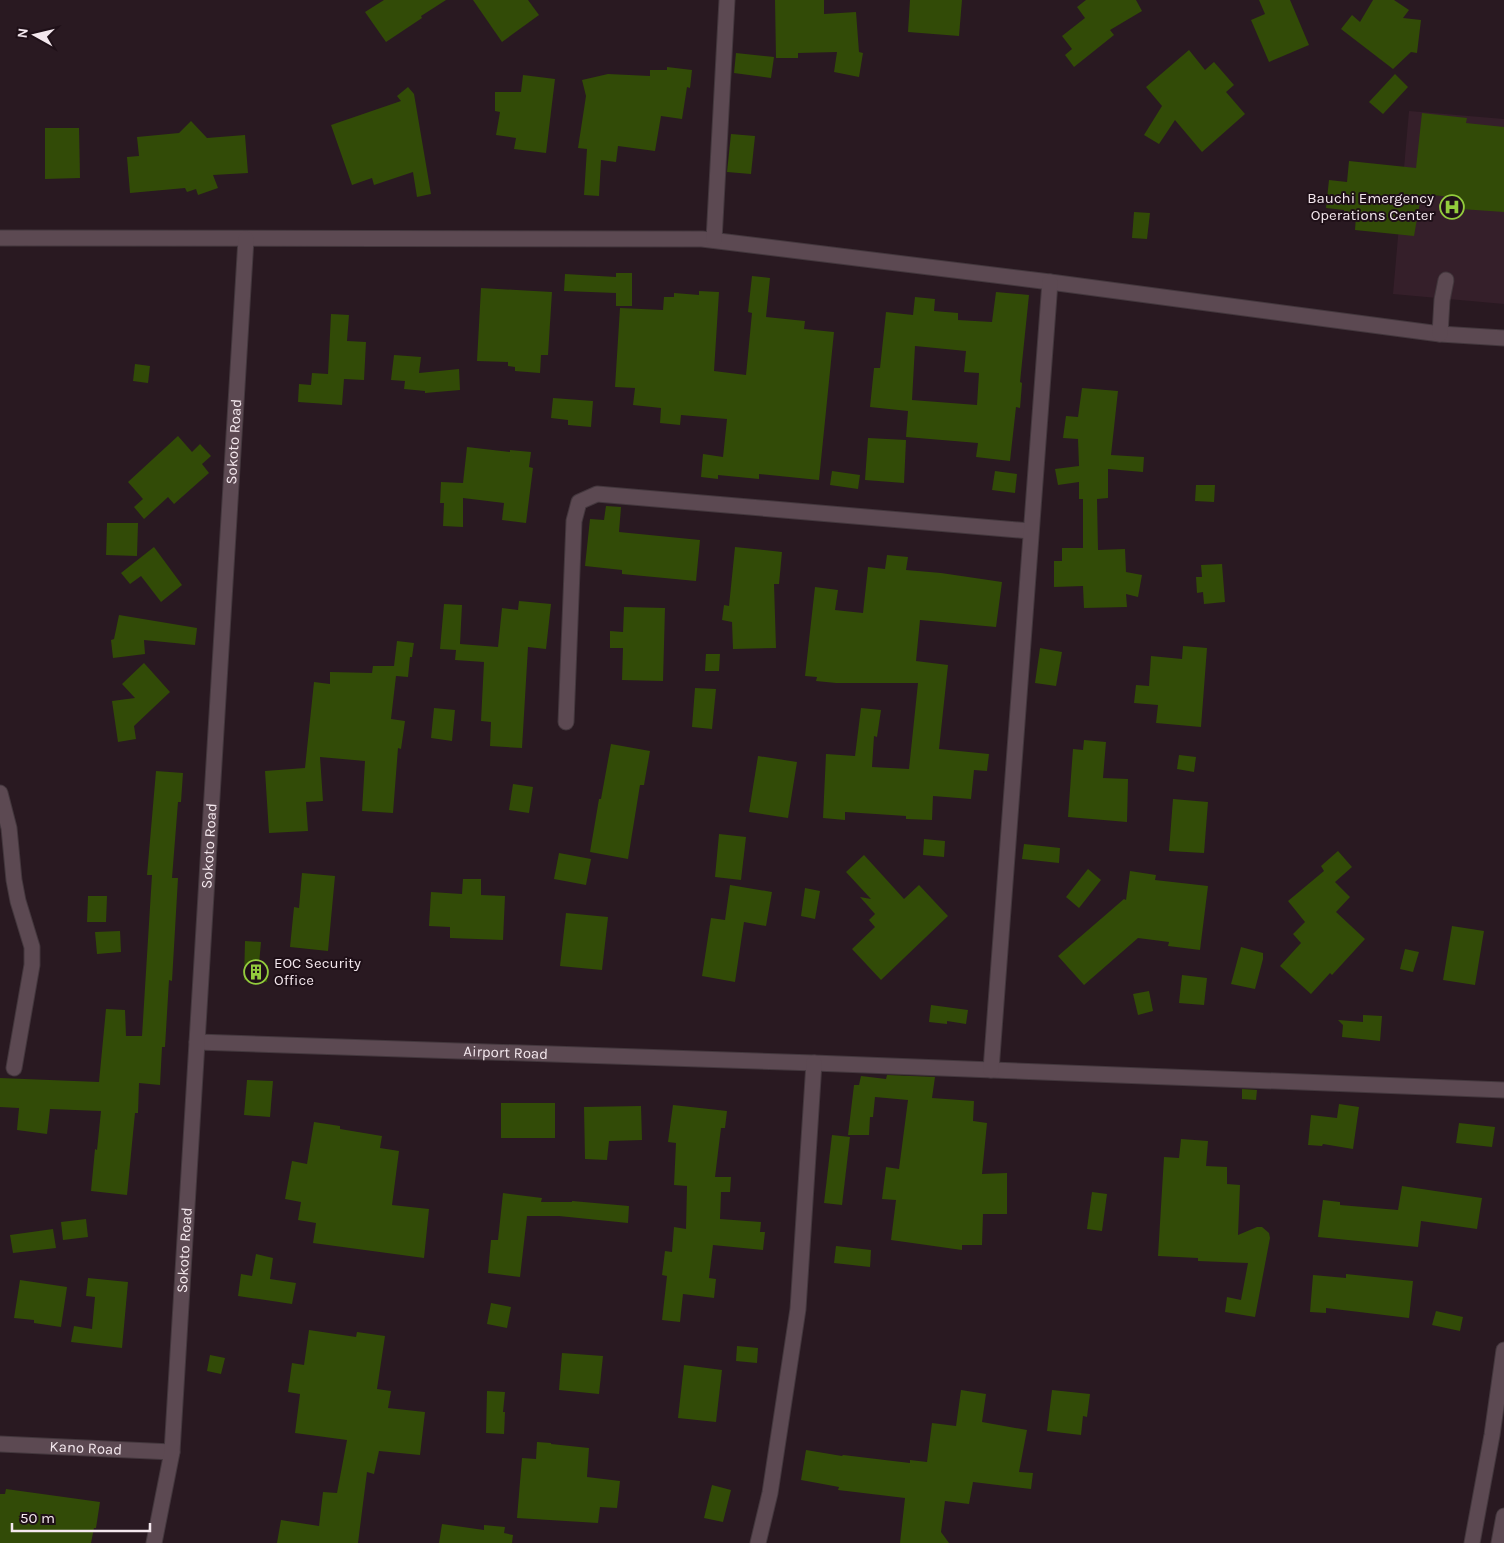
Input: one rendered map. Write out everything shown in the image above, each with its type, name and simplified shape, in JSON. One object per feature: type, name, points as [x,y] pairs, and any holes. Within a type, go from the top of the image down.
[{"type":"street","points":[[714,240],[727,0]]},
{"type":"street","points":[[0,238],[702,239],[1050,282],[1440,334],[1504,338]]},
{"type":"street","name":"Sokoto Road","points":[[154,1543],[172,1452],[246,239]]},
{"type":"street","points":[[1440,334],[1442,300],[1446,280]]},
{"type":"street","points":[[991,1070],[1050,282]]},
{"type":"street","points":[[566,722],[574,521],[578,502],[597,494],[1030,531]]},
{"type":"street","points":[[0,793],[4,801],[10,828],[14,880],[18,901],[32,947],[32,965],[14,1068]]},
{"type":"street","name":"Airport Road","points":[[197,1042],[814,1063],[1504,1090]]},
{"type":"street","points":[[758,1543],[770,1493],[798,1309],[814,1063]]},
{"type":"street","points":[[1472,1543],[1492,1435],[1504,1350]]},
{"type":"street","name":"Kano Road","points":[[0,1444],[172,1452]]},
{"type":"street","points":[[1499,1543],[1504,1516]]},
{"type":"shaded area","name":"Bauchi Emergency Operations Center","points":[[1409,111],[1504,119],[1504,304],[1393,294]]},
{"type":"building","points":[[384,0],[446,0],[386,42],[365,12]]},
{"type":"building","points":[[473,0],[528,0],[539,15],[502,42]]},
{"type":"building","points":[[775,0],[824,0],[824,14],[856,12],[859,52],[863,53],[859,77],[834,72],[837,52],[798,53],[798,58],[776,58]]},
{"type":"building","points":[[910,0],[962,0],[959,36],[908,32]]},
{"type":"building","points":[[1086,0],[1136,0],[1142,11],[1110,30],[1114,35],[1074,67],[1065,55],[1072,49],[1062,36],[1085,18],[1077,7]]},
{"type":"building","points":[[1259,0],[1290,0],[1309,45],[1269,62],[1251,20],[1265,14]]},
{"type":"building","points":[[1373,0],[1394,0],[1409,10],[1403,18],[1421,20],[1417,53],[1411,52],[1393,69],[1341,29],[1352,15],[1360,22]]},
{"type":"building","points":[[1189,50],[1205,70],[1214,62],[1234,85],[1226,92],[1245,114],[1202,152],[1175,120],[1159,144],[1144,135],[1162,106],[1146,87]]},
{"type":"building","points":[[736,53],[774,57],[771,78],[734,73]]},
{"type":"building","points":[[667,67],[692,70],[690,88],[687,87],[682,119],[661,116],[655,151],[618,146],[616,162],[601,160],[599,196],[584,195],[587,149],[578,148],[586,96],[582,80],[608,74],[650,76],[650,70],[667,70]]},
{"type":"building","points":[[1395,74],[1408,87],[1383,114],[1369,102]]},
{"type":"building","points":[[523,75],[555,79],[546,153],[514,149],[516,138],[496,135],[500,112],[495,111],[495,92],[521,92]]},
{"type":"building","points":[[408,87],[414,94],[431,194],[417,197],[413,172],[374,185],[372,178],[352,185],[331,125],[401,101],[397,96]]},
{"type":"building","points":[[1422,113],[1467,118],[1466,123],[1504,127],[1504,212],[1461,209],[1462,198],[1432,195],[1432,197],[1421,196],[1414,236],[1355,230],[1356,216],[1344,215],[1344,210],[1326,208],[1329,180],[1347,182],[1349,161],[1416,168]]},
{"type":"building","points":[[191,121],[207,138],[245,135],[248,173],[213,175],[218,188],[198,195],[196,189],[187,192],[185,188],[130,193],[127,157],[139,156],[137,137],[179,133]]},
{"type":"building","points":[[45,128],[79,128],[80,178],[45,179]]},
{"type":"building","points":[[731,134],[755,136],[751,174],[727,172]]},
{"type":"building","points":[[1134,212],[1150,213],[1147,239],[1132,238]]},
{"type":"building","points":[[616,273],[632,273],[632,306],[616,306],[616,293],[564,291],[565,274],[616,277]]},
{"type":"building","points":[[752,276],[770,278],[766,317],[805,321],[804,329],[834,332],[819,480],[759,474],[759,479],[718,475],[718,479],[701,477],[703,454],[723,457],[727,419],[681,415],[680,425],[660,423],[661,408],[633,405],[635,388],[615,387],[620,308],[663,310],[664,297],[674,297],[674,293],[699,295],[699,291],[719,292],[714,371],[746,375],[752,313],[748,312]]},
{"type":"building","points":[[481,288],[552,292],[548,355],[541,355],[540,373],[515,371],[515,367],[508,366],[508,362],[477,361]]},
{"type":"building","points":[[996,292],[1029,295],[1020,382],[1022,383],[1020,408],[1016,407],[1010,461],[976,457],[978,443],[906,437],[908,411],[870,407],[874,368],[880,368],[886,312],[913,315],[915,297],[935,299],[934,311],[958,313],[958,320],[992,322]],"holes":[[[915,346],[966,351],[964,372],[979,373],[977,405],[912,400]]]},
{"type":"building","points":[[331,314],[349,315],[347,341],[366,342],[364,380],[344,379],[342,405],[298,402],[299,384],[311,385],[312,373],[328,374]]},
{"type":"building","points":[[394,355],[421,357],[419,373],[459,369],[460,390],[425,393],[425,391],[404,389],[405,381],[391,380]]},
{"type":"building","points":[[135,364],[150,366],[148,383],[133,381]]},
{"type":"building","points":[[1082,388],[1118,391],[1111,455],[1144,457],[1143,472],[1108,469],[1108,498],[1097,499],[1098,550],[1125,549],[1126,572],[1142,575],[1138,597],[1126,594],[1127,607],[1084,608],[1083,586],[1054,587],[1054,561],[1062,561],[1062,548],[1083,548],[1083,499],[1079,499],[1079,482],[1058,485],[1055,469],[1079,466],[1078,439],[1063,438],[1066,416],[1078,417]]},
{"type":"building","points":[[553,398],[593,401],[591,427],[568,425],[568,420],[551,418]]},
{"type":"building","points":[[178,436],[192,452],[200,444],[211,456],[202,464],[209,473],[174,504],[168,497],[144,519],[134,507],[143,499],[128,482]]},
{"type":"building","points":[[868,438],[906,440],[904,483],[865,480]]},
{"type":"building","points":[[467,447],[510,452],[510,450],[531,452],[529,467],[533,468],[526,523],[502,520],[504,503],[463,498],[463,527],[443,526],[444,503],[440,503],[441,482],[463,483]]},
{"type":"building","points":[[832,471],[860,475],[858,489],[830,485]]},
{"type":"building","points":[[995,471],[1017,474],[1015,493],[992,490]]},
{"type":"building","points":[[1196,485],[1215,485],[1214,502],[1195,501]]},
{"type":"building","points":[[606,506],[621,507],[619,532],[700,540],[696,581],[622,574],[622,570],[585,566],[590,519],[604,520]]},
{"type":"building","points":[[107,523],[138,523],[137,556],[106,555]]},
{"type":"building","points":[[154,547],[182,585],[161,602],[141,576],[130,584],[121,573]]},
{"type":"building","points":[[735,547],[782,552],[779,584],[774,584],[776,648],[733,649],[732,622],[722,620],[724,605],[729,606]]},
{"type":"building","points":[[887,555],[908,557],[906,570],[1002,582],[996,627],[920,620],[916,661],[948,665],[939,749],[989,754],[987,771],[974,770],[971,799],[933,796],[932,820],[906,819],[906,816],[845,812],[845,820],[823,818],[826,754],[855,756],[861,708],[881,710],[877,737],[874,736],[872,767],[909,769],[918,683],[836,683],[816,681],[817,677],[805,676],[815,587],[838,590],[835,610],[863,613],[868,567],[885,569]]},
{"type":"building","points":[[1222,564],[1225,602],[1204,604],[1203,592],[1197,593],[1196,577],[1202,577],[1201,565]]},
{"type":"building","points":[[519,601],[551,604],[546,649],[528,647],[522,748],[490,746],[491,722],[481,721],[484,662],[455,660],[456,650],[440,649],[444,604],[462,605],[460,644],[498,647],[502,608],[518,610]]},
{"type":"building","points":[[624,607],[665,608],[663,681],[622,680],[623,648],[610,648],[610,631],[623,632]]},
{"type":"building","points":[[119,615],[197,628],[195,645],[144,640],[145,654],[113,658],[111,640],[114,639]]},
{"type":"building","points":[[397,641],[414,643],[412,657],[410,657],[408,677],[396,676],[391,719],[405,721],[401,749],[398,748],[393,813],[362,811],[365,761],[320,757],[323,801],[306,802],[308,831],[269,833],[265,771],[305,768],[314,682],[330,684],[330,672],[372,673],[373,666],[394,666]]},
{"type":"building","points":[[1183,646],[1207,648],[1201,727],[1156,723],[1158,705],[1134,703],[1136,685],[1149,686],[1151,656],[1182,659]]},
{"type":"building","points":[[1040,648],[1062,652],[1056,686],[1035,683]]},
{"type":"building","points":[[706,654],[720,654],[719,671],[705,671]]},
{"type":"building","points":[[144,663],[170,692],[134,726],[136,739],[118,742],[112,701],[135,698],[122,684]]},
{"type":"building","points":[[695,688],[716,689],[712,729],[692,727]]},
{"type":"building","points":[[434,708],[455,710],[452,741],[431,738]]},
{"type":"building","points":[[1084,740],[1106,742],[1103,778],[1128,779],[1127,822],[1068,817],[1073,749],[1083,750]]},
{"type":"building","points":[[611,744],[650,751],[644,785],[640,785],[628,859],[590,852]]},
{"type":"building","points":[[1179,755],[1196,757],[1194,772],[1177,769]]},
{"type":"building","points":[[758,756],[797,762],[788,818],[749,812]]},
{"type":"building","points":[[156,771],[183,773],[181,802],[178,802],[172,878],[178,878],[172,981],[169,980],[165,1047],[162,1047],[160,1085],[139,1083],[138,1113],[135,1113],[127,1195],[91,1191],[101,1111],[50,1109],[47,1134],[17,1130],[19,1108],[0,1107],[0,1078],[99,1082],[106,1009],[125,1010],[126,1036],[142,1036],[152,875],[147,875]]},
{"type":"building","points":[[513,784],[533,787],[529,813],[509,810]]},
{"type":"building","points":[[1173,799],[1208,802],[1204,853],[1169,851]]},
{"type":"building","points":[[719,834],[746,837],[741,880],[715,877]]},
{"type":"building","points":[[924,839],[945,841],[944,857],[923,855]]},
{"type":"building","points":[[1024,844],[1060,848],[1059,863],[1022,859]]},
{"type":"building","points":[[1338,851],[1352,867],[1335,882],[1350,897],[1336,912],[1365,939],[1332,975],[1330,973],[1311,994],[1280,966],[1301,943],[1293,934],[1305,922],[1288,901],[1324,871],[1321,866]]},
{"type":"building","points":[[559,853],[591,859],[586,885],[554,879]]},
{"type":"building","points":[[864,855],[904,899],[919,885],[948,916],[881,980],[852,949],[875,927],[869,920],[875,914],[860,897],[871,899],[846,872]]},
{"type":"building","points":[[1088,869],[1101,880],[1079,908],[1066,897]]},
{"type":"building","points":[[1130,871],[1156,875],[1155,880],[1208,886],[1200,950],[1168,946],[1169,942],[1138,938],[1084,985],[1058,956],[1124,899],[1126,900]]},
{"type":"building","points":[[302,873],[335,876],[328,951],[290,947],[294,907],[299,908]]},
{"type":"building","points":[[463,879],[481,879],[481,895],[505,896],[503,940],[450,938],[450,927],[429,926],[431,892],[462,894]]},
{"type":"building","points":[[730,885],[772,892],[766,926],[744,922],[735,982],[702,976],[711,918],[725,920]]},
{"type":"building","points":[[805,888],[820,891],[815,919],[801,916]]},
{"type":"building","points":[[88,896],[107,896],[106,922],[87,922]]},
{"type":"building","points":[[566,913],[608,917],[602,970],[560,966]]},
{"type":"building","points":[[1452,926],[1484,931],[1475,985],[1443,980]]},
{"type":"building","points":[[120,931],[121,952],[97,954],[95,932]]},
{"type":"building","points":[[245,941],[261,942],[259,964],[268,965],[267,982],[244,980]]},
{"type":"building","points":[[1241,947],[1263,953],[1255,989],[1231,984]]},
{"type":"building","points":[[1405,949],[1419,952],[1413,972],[1400,969]]},
{"type":"building","points":[[1182,975],[1207,978],[1204,1005],[1179,1003]]},
{"type":"building","points":[[1149,991],[1153,1011],[1138,1015],[1133,994]]},
{"type":"building","points":[[931,1005],[968,1010],[966,1024],[947,1021],[947,1024],[929,1022]]},
{"type":"building","points":[[1363,1015],[1382,1016],[1380,1041],[1342,1037],[1343,1025],[1338,1020],[1363,1022]]},
{"type":"building","points":[[887,1075],[935,1077],[932,1098],[974,1101],[973,1121],[987,1123],[982,1174],[1007,1173],[1007,1214],[983,1214],[982,1245],[962,1245],[962,1250],[891,1240],[896,1200],[882,1199],[886,1167],[899,1169],[908,1100],[875,1097],[873,1117],[870,1117],[869,1135],[848,1135],[854,1085],[859,1085],[861,1076],[886,1079]]},
{"type":"building","points":[[247,1080],[273,1081],[270,1117],[244,1115]]},
{"type":"building","points":[[1242,1089],[1257,1090],[1256,1100],[1242,1099]]},
{"type":"building","points":[[501,1103],[555,1103],[555,1138],[501,1138]]},
{"type":"building","points":[[1339,1104],[1359,1107],[1353,1149],[1323,1144],[1322,1146],[1308,1145],[1311,1115],[1337,1118]]},
{"type":"building","points":[[673,1105],[727,1111],[725,1128],[721,1128],[715,1177],[731,1177],[730,1192],[721,1192],[720,1219],[761,1222],[760,1232],[765,1232],[763,1250],[713,1245],[709,1278],[716,1279],[714,1298],[683,1294],[680,1322],[662,1320],[667,1276],[662,1275],[665,1251],[672,1252],[674,1227],[686,1229],[687,1186],[674,1185],[676,1143],[668,1142]]},
{"type":"building","points":[[641,1106],[642,1140],[609,1141],[607,1160],[585,1159],[584,1107]]},
{"type":"building","points":[[314,1122],[340,1126],[340,1129],[382,1136],[380,1148],[399,1151],[392,1205],[429,1209],[424,1258],[313,1243],[316,1223],[298,1220],[301,1202],[285,1199],[292,1161],[307,1164]]},
{"type":"building","points":[[1459,1123],[1495,1127],[1492,1147],[1456,1143]]},
{"type":"building","points":[[832,1135],[850,1137],[842,1205],[824,1203]]},
{"type":"building","points":[[1181,1139],[1208,1141],[1206,1166],[1227,1167],[1227,1184],[1240,1185],[1238,1235],[1257,1227],[1262,1227],[1269,1233],[1270,1238],[1255,1317],[1225,1312],[1227,1297],[1241,1300],[1248,1263],[1198,1261],[1198,1258],[1158,1256],[1164,1157],[1179,1158]]},
{"type":"building","points":[[1402,1186],[1482,1198],[1477,1229],[1421,1221],[1418,1247],[1318,1237],[1323,1200],[1340,1202],[1340,1205],[1398,1210]]},
{"type":"building","points":[[1092,1192],[1107,1194],[1102,1231],[1087,1229]]},
{"type":"building","points":[[503,1193],[542,1198],[541,1202],[572,1201],[629,1206],[628,1223],[559,1216],[527,1216],[520,1277],[488,1273],[491,1240],[498,1240]]},
{"type":"building","points":[[86,1219],[88,1237],[63,1240],[61,1222]]},
{"type":"building","points":[[53,1229],[56,1248],[13,1253],[10,1235]]},
{"type":"building","points":[[836,1246],[871,1250],[870,1267],[834,1263]]},
{"type":"building","points":[[256,1254],[273,1258],[270,1279],[296,1283],[292,1304],[238,1296],[241,1274],[252,1276]]},
{"type":"building","points":[[1346,1274],[1413,1281],[1409,1318],[1326,1308],[1326,1313],[1310,1312],[1313,1275],[1346,1278]]},
{"type":"building","points":[[88,1278],[128,1282],[122,1348],[71,1342],[74,1326],[92,1329],[95,1297],[86,1296]]},
{"type":"building","points":[[20,1280],[67,1287],[61,1327],[34,1323],[34,1320],[14,1318]]},
{"type":"building","points":[[491,1303],[511,1307],[507,1328],[487,1324]]},
{"type":"building","points":[[1436,1311],[1463,1317],[1460,1331],[1432,1325]]},
{"type":"building","points":[[309,1330],[356,1337],[357,1332],[385,1336],[377,1389],[391,1391],[388,1408],[425,1412],[420,1455],[379,1451],[374,1474],[367,1472],[358,1543],[277,1543],[281,1520],[319,1526],[323,1492],[337,1493],[347,1440],[295,1433],[300,1394],[288,1392],[292,1363],[304,1365]]},
{"type":"building","points":[[737,1346],[758,1348],[757,1363],[736,1361]]},
{"type":"building","points":[[562,1353],[603,1356],[599,1394],[559,1390]]},
{"type":"building","points":[[210,1355],[225,1358],[221,1374],[207,1371]]},
{"type":"building","points":[[684,1365],[722,1370],[716,1422],[678,1418]]},
{"type":"building","points":[[961,1390],[986,1394],[982,1422],[1027,1430],[1019,1472],[1033,1473],[1031,1489],[973,1482],[969,1504],[945,1501],[941,1532],[949,1543],[900,1543],[905,1498],[838,1490],[839,1487],[801,1480],[806,1450],[910,1463],[910,1460],[927,1462],[932,1423],[956,1426]]},
{"type":"building","points":[[1052,1390],[1090,1394],[1087,1417],[1083,1416],[1081,1435],[1047,1431]]},
{"type":"building","points":[[487,1391],[505,1392],[503,1412],[505,1412],[504,1434],[486,1433]]},
{"type":"building","points":[[537,1442],[589,1448],[587,1477],[620,1481],[617,1508],[600,1507],[598,1523],[517,1518],[522,1458],[536,1459]]},
{"type":"building","points":[[712,1485],[731,1490],[723,1522],[704,1518]]},
{"type":"building","points":[[6,1489],[100,1502],[96,1528],[94,1528],[91,1543],[0,1543],[0,1494],[5,1494]]},
{"type":"building","points":[[442,1524],[484,1530],[484,1525],[505,1527],[504,1533],[513,1535],[512,1543],[439,1543]]},
{"type":"place","name":"Bauchi Emergency Operations Center","points":[[1452,207]]},
{"type":"place","name":"EOC Security Office","points":[[256,972]]}]
